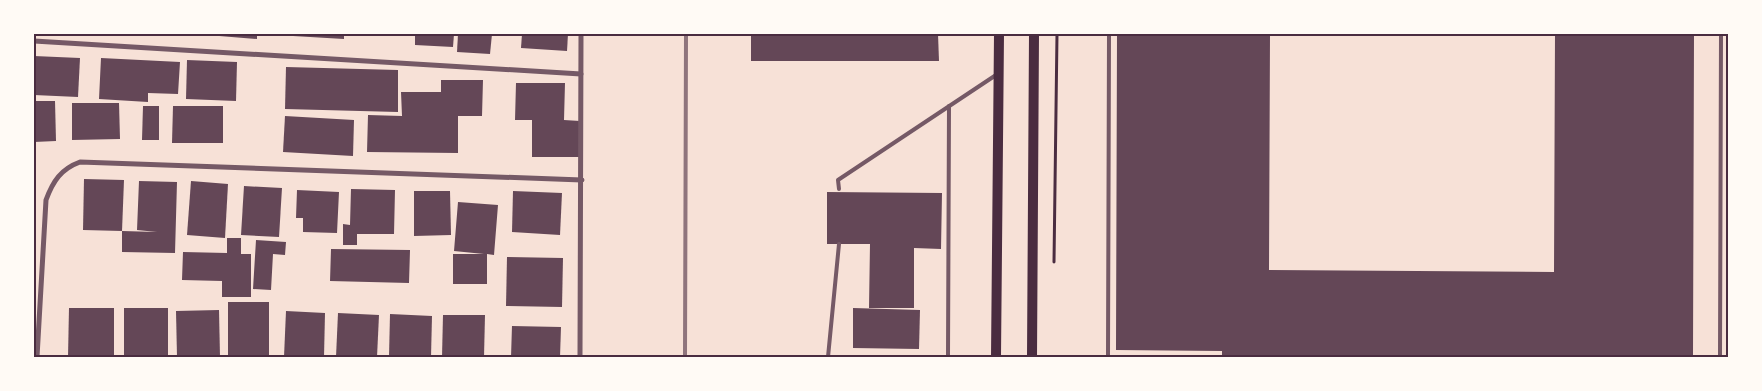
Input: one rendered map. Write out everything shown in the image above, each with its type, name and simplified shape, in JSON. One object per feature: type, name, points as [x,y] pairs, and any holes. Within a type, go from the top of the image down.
[{"type":"main road","points":[[996,357],[999,34]]},
{"type":"main road","points":[[1032,357],[1034,34]]},
{"type":"street","points":[[580,357],[581,34]]},
{"type":"street","points":[[34,41],[581,74]]},
{"type":"street","points":[[37,357],[46,200],[52,184],[60,174],[70,166],[80,162],[582,180]]},
{"type":"lane","points":[[1108,34],[1108,357]]},
{"type":"lane","points":[[1720,34],[1720,357]]},
{"type":"lane","points":[[838,189],[838,180],[998,74]]},
{"type":"lane","points":[[948,357],[949,106]]},
{"type":"lane","points":[[828,357],[839,244]]},
{"type":"path","points":[[1054,269],[1057,34]]},
{"type":"building","points":[[257,34],[257,39],[207,35]]},
{"type":"building","points":[[293,34],[344,34],[344,39],[293,36]]},
{"type":"building","points":[[415,34],[454,34],[453,47],[415,45]]},
{"type":"building","points":[[458,34],[492,34],[490,54],[457,52]]},
{"type":"building","points":[[522,34],[568,34],[567,51],[521,48]]},
{"type":"building","points":[[751,34],[938,34],[939,61],[751,61]]},
{"type":"building","points":[[1117,34],[1270,34],[1269,270],[1554,272],[1555,34],[1694,34],[1693,357],[1222,357],[1222,351],[1116,350]]},
{"type":"building","points":[[34,56],[80,58],[78,97],[34,95]]},
{"type":"building","points":[[101,58],[180,62],[178,94],[148,93],[148,102],[99,99]]},
{"type":"building","points":[[187,60],[237,62],[236,101],[186,99]]},
{"type":"building","points":[[286,67],[398,70],[398,112],[285,109]]},
{"type":"building","points":[[441,80],[483,80],[482,116],[458,116],[458,153],[367,152],[368,115],[402,116],[401,92],[441,92]]},
{"type":"building","points":[[516,83],[565,83],[564,120],[580,121],[579,157],[532,157],[532,120],[515,120]]},
{"type":"building","points":[[34,101],[55,101],[56,141],[34,142]]},
{"type":"building","points":[[72,103],[119,103],[120,139],[72,140]]},
{"type":"building","points":[[143,106],[159,106],[159,140],[142,140]]},
{"type":"building","points":[[173,106],[223,106],[223,143],[172,143]]},
{"type":"building","points":[[285,116],[354,120],[353,156],[283,152]]},
{"type":"building","points":[[84,179],[124,180],[122,231],[83,230]]},
{"type":"building","points":[[139,181],[177,182],[175,253],[122,252],[122,231],[157,232],[137,230]]},
{"type":"building","points":[[191,181],[228,184],[225,238],[187,235]]},
{"type":"building","points":[[244,186],[282,188],[279,237],[241,235]]},
{"type":"building","points":[[351,189],[395,190],[394,234],[357,234],[357,245],[343,245],[343,224],[350,225]]},
{"type":"building","points":[[297,190],[339,192],[337,233],[303,232],[303,218],[296,218]]},
{"type":"building","points":[[414,191],[450,191],[451,235],[414,236]]},
{"type":"building","points":[[513,191],[562,193],[560,235],[512,232]]},
{"type":"building","points":[[827,192],[942,193],[941,249],[914,248],[914,308],[869,308],[870,244],[827,244]]},
{"type":"building","points":[[458,202],[498,205],[494,255],[487,254],[487,284],[453,284],[453,254],[484,254],[454,251]]},
{"type":"building","points":[[227,238],[241,238],[241,254],[251,254],[251,297],[222,297],[222,281],[182,280],[183,252],[227,253]]},
{"type":"building","points":[[256,240],[286,242],[285,255],[273,254],[271,290],[253,289]]},
{"type":"building","points":[[331,249],[410,250],[409,283],[330,281]]},
{"type":"building","points":[[507,257],[563,258],[562,307],[506,306]]},
{"type":"building","points":[[228,302],[269,302],[269,357],[228,357]]},
{"type":"building","points":[[69,308],[114,308],[114,357],[68,357]]},
{"type":"building","points":[[124,308],[168,308],[168,357],[124,357]]},
{"type":"building","points":[[853,308],[920,310],[919,349],[853,348]]},
{"type":"building","points":[[219,310],[220,357],[177,357],[176,311]]},
{"type":"building","points":[[286,311],[325,313],[324,357],[284,357]]},
{"type":"building","points":[[338,313],[379,315],[377,357],[336,357]]},
{"type":"building","points":[[390,314],[432,316],[431,357],[389,357]]},
{"type":"building","points":[[443,315],[485,315],[484,357],[442,357]]},
{"type":"building","points":[[512,326],[561,327],[560,357],[511,357]]},
{"type":"railway","points":[[685,357],[686,34]]}]
